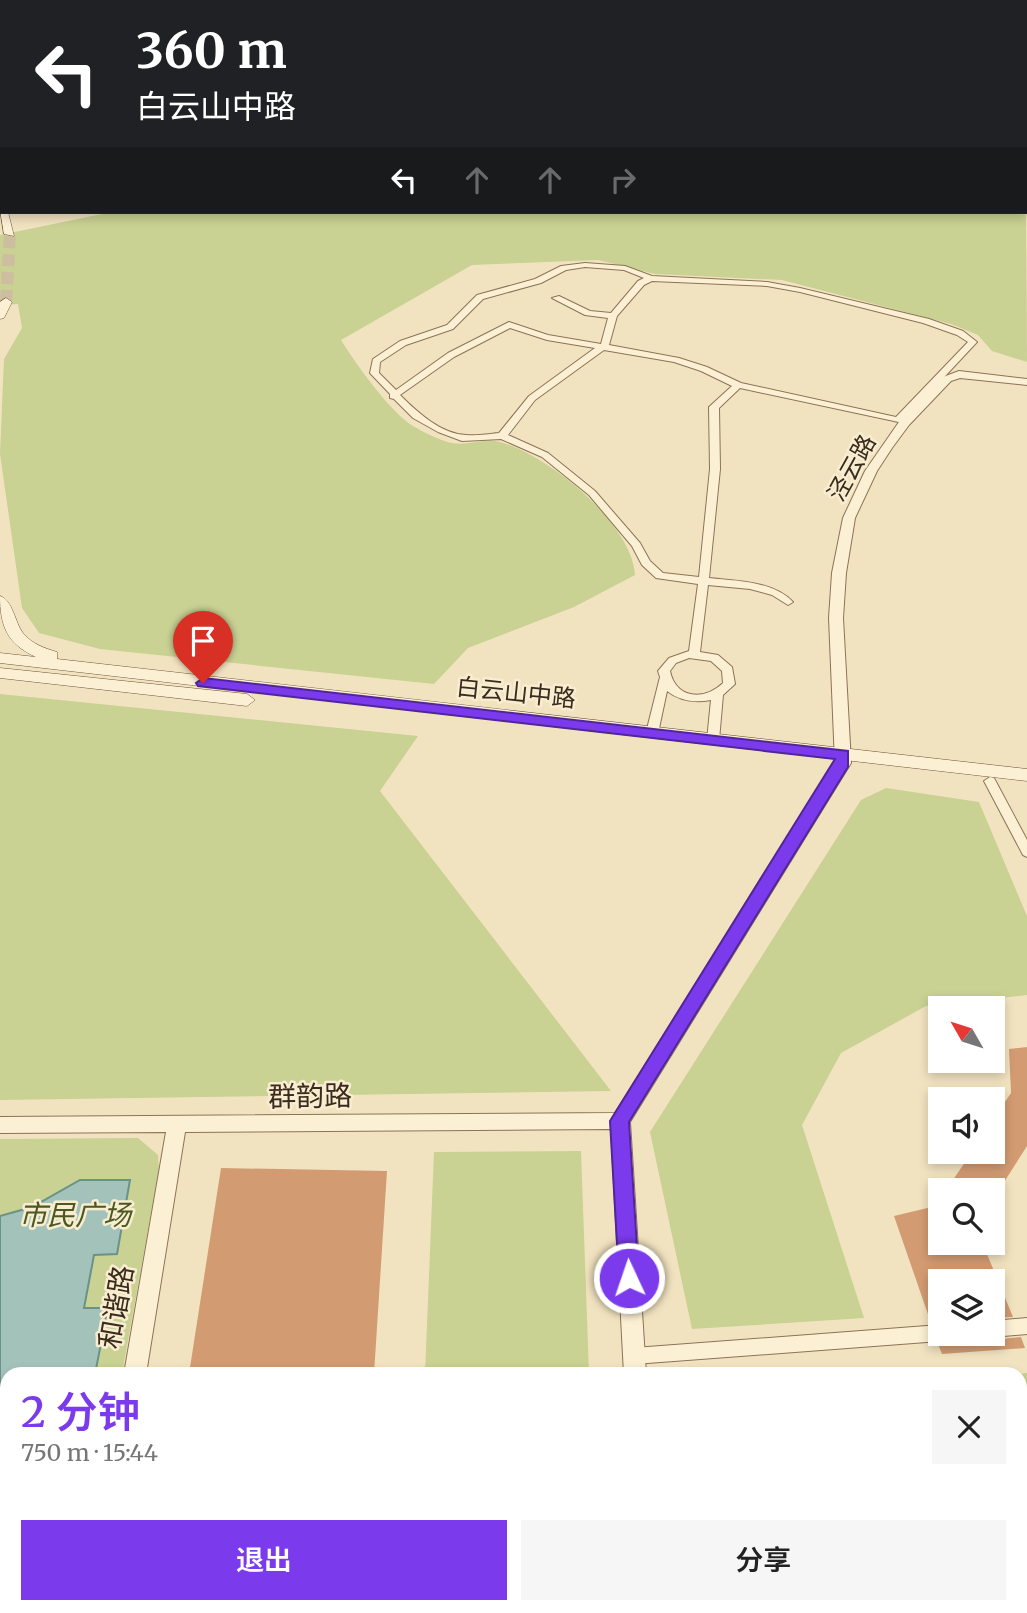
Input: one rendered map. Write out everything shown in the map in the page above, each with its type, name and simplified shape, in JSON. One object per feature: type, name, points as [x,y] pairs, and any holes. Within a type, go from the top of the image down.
[{"type":"main road","points":[[5,214],[10,234]]},
{"type":"main road","points":[[0,315],[6,302]]},
{"type":"main road","points":[[0,601],[15,636],[33,650],[151,677]]},
{"type":"main road","name":"白云山中路","points":[[0,658],[713,740],[1027,787]]},
{"type":"main road","name":"白云山中路","points":[[0,673],[843,759],[1027,775]]},
{"type":"street","points":[[393,396],[451,355],[509,325],[547,337],[605,345],[694,366],[737,385],[804,402],[902,421],[972,342],[960,333],[926,321],[767,284],[651,278],[625,268],[585,265],[564,268],[538,281],[480,297],[450,327],[403,342],[376,361],[374,373],[393,396],[416,416],[441,430],[462,438],[502,436],[545,455],[592,494],[636,545],[646,563],[660,576],[750,586],[776,593],[788,602]]},
{"type":"street","points":[[502,436],[532,398],[605,345],[613,316],[640,283],[651,278]]},
{"type":"street","points":[[556,298],[588,313],[613,316]]},
{"type":"street","name":"泾云路","points":[[843,759],[836,618],[849,518],[871,471],[902,421],[947,379],[959,373],[1027,382]]},
{"type":"street","points":[[694,654],[701,582],[712,527],[717,449],[713,407],[737,385]]},
{"type":"street","points":[[652,733],[664,671],[674,659],[694,654],[714,658],[728,670],[729,684],[717,695],[707,698],[685,696],[675,692],[664,678]]},
{"type":"street","points":[[713,740],[717,695]]},
{"type":"street","points":[[843,759],[620,1121],[634,1365],[928,1334]]},
{"type":"street","points":[[990,781],[1027,852]]},
{"type":"street","name":"群韵路","points":[[0,1125],[177,1126],[620,1121]]},
{"type":"street","name":"和谐路","points":[[136,1367],[177,1126]]},
{"type":"street","points":[[1005,1328],[1027,1326]]},
{"type":"green space","points":[[102,214],[1026,214],[1027,362],[992,351],[978,335],[951,324],[782,280],[655,274],[598,260],[472,265],[341,340],[374,387],[404,420],[413,426],[437,438],[458,444],[500,442],[519,449],[563,476],[604,513],[630,555],[635,575],[574,607],[468,648],[434,684],[100,649],[39,633],[22,608],[0,454],[4,359],[22,328],[18,304],[0,305],[0,235]]},
{"type":"green space","points":[[0,694],[418,736],[380,791],[611,1091],[0,1100]]},
{"type":"green space","points":[[886,788],[979,802],[1027,916],[1027,995],[1005,997],[928,996],[928,1006],[841,1053],[802,1125],[864,1318],[692,1329],[650,1132],[861,800]]},
{"type":"green space","name":"市民广场","points":[[138,1138],[158,1155],[159,1169],[123,1367],[0,1367],[0,1139]]},
{"type":"green space","points":[[581,1151],[589,1367],[425,1367],[434,1152]]},
{"type":"water","points":[[80,1180],[130,1180],[117,1254],[94,1255],[84,1308],[108,1308],[96,1367],[0,1367],[0,1216],[32,1207]]},
{"type":"building","points":[[1027,1047],[1027,1146],[1005,1181],[1005,1178],[954,1178],[964,1164],[1005,1164],[1005,1102],[1011,1093],[1009,1049]]},
{"type":"building","points":[[221,1168],[387,1171],[374,1367],[190,1367]]},
{"type":"building","points":[[928,1208],[928,1255],[987,1255],[993,1269],[928,1269],[928,1314],[894,1216]]},
{"type":"building","points":[[1005,1298],[1013,1317],[1005,1317]]},
{"type":"building","points":[[1021,1337],[1025,1348],[942,1354],[939,1346],[1005,1346],[1005,1339]]},
{"type":"tunnel","points":[[6,302],[10,234]]},
{"type":"route","points":[[203,683],[843,754],[843,763],[620,1121],[629,1278]]}]
